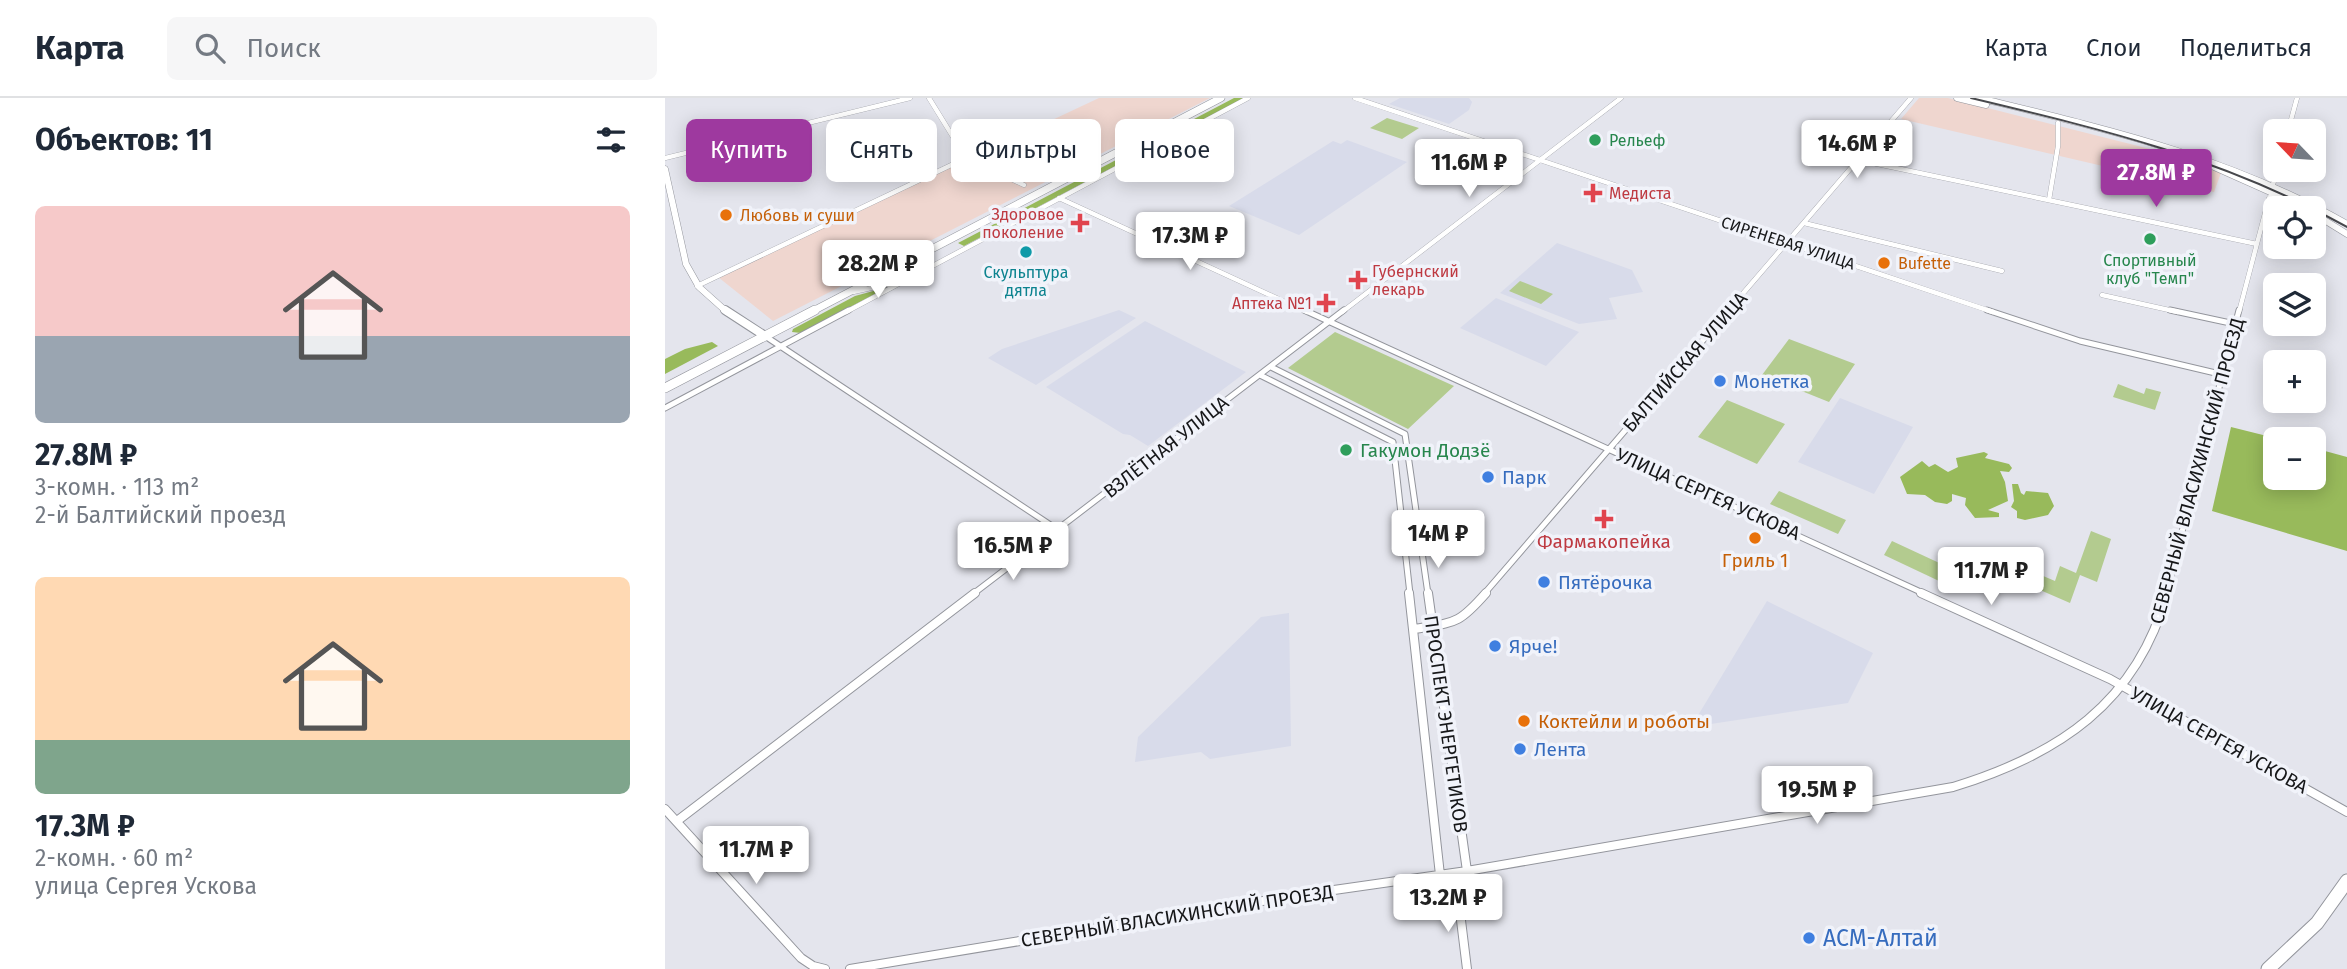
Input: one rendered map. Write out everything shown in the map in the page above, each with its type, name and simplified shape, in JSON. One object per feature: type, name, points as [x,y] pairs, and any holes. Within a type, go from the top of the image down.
[{"type":"highway","points":[[2268,969],[2317,923],[2347,881]]},
{"type":"main road","points":[[665,388],[1221,98]]},
{"type":"main road","points":[[1957,98],[2186,157],[2282,196]]},
{"type":"main road","points":[[1979,98],[2173,147],[2273,184],[2347,224]]},
{"type":"main road","points":[[665,169],[686,264],[697,286],[765,336]]},
{"type":"main road","points":[[2326,221],[2347,234]]},
{"type":"street","points":[[665,158],[910,98]]},
{"type":"street","points":[[929,98],[951,134]]},
{"type":"street","points":[[665,408],[1248,98]]},
{"type":"street","name":"СИРЕНЕВАЯ УЛИЦА","points":[[1355,98],[2080,341],[2224,375]]},
{"type":"street","name":"ВЗЛЁТНАЯ УЛИЦА","points":[[677,821],[1621,98]]},
{"type":"street","name":"БАЛТИЙСКАЯ УЛИЦА","points":[[1413,629],[1454,622],[1465,617],[1911,98]]},
{"type":"street","points":[[2291,119],[2297,98]]},
{"type":"street","points":[[2049,200],[2059,146],[2057,123]]},
{"type":"street","points":[[1858,160],[2257,244]]},
{"type":"street","points":[[697,286],[951,165]]},
{"type":"street","points":[[1018,182],[1024,185]]},
{"type":"street","name":"СЕВЕРНЫЙ ВЛАСИХИНСКИЙ ПРОЕЗД","points":[[850,969],[1299,895],[1467,871],[1954,788],[2056,747],[2087,721],[2122,685],[2141,660],[2160,622],[2235,324],[2269,198],[2274,192]]},
{"type":"street","name":"УЛИЦА СЕРГЕЯ УСКОВА","points":[[1059,198],[1977,616],[2122,685],[2347,812]]},
{"type":"street","points":[[1804,223],[2002,271]]},
{"type":"street","points":[[848,293],[902,281]]},
{"type":"street","points":[[2102,295],[2235,324]]},
{"type":"street","points":[[765,336],[1058,530]]},
{"type":"street","name":"ПРОСПЕКТ ЭНЕРГЕТИКОВ","points":[[1271,367],[1405,434],[1467,871]]},
{"type":"street","name":"ПРОСПЕКТ ЭНЕРГЕТИКОВ","points":[[1260,375],[1393,442],[1440,875]]},
{"type":"street","points":[[1319,404],[1329,396]]},
{"type":"street","points":[[665,809],[801,958],[813,966],[825,969]]},
{"type":"street","points":[[1467,871],[1458,896],[1468,969]]},
{"type":"street","points":[[1440,875],[1458,896]]},
{"type":"shaded area","points":[[1099,98],[1210,98],[1169,119],[1115,119],[1115,146],[1101,154],[1101,119],[1054,119]]},
{"type":"shaded area","points":[[1400,98],[1469,98],[1472,102],[1469,110],[1449,124],[1389,104]]},
{"type":"shaded area","points":[[1919,98],[1948,98],[2158,151],[2221,173],[2214,192],[1901,119]]},
{"type":"shaded area","points":[[1347,140],[1407,162],[1299,235],[1229,206],[1333,141],[1341,144]]},
{"type":"shaded area","points":[[951,168],[951,182],[1045,182],[773,321],[718,277],[920,182],[937,182],[937,174]]},
{"type":"shaded area","points":[[1557,243],[1632,270],[1643,292],[1609,298],[1617,319],[1579,324],[1500,293]]},
{"type":"shaded area","points":[[1496,298],[1579,332],[1546,366],[1460,328]]},
{"type":"shaded area","points":[[1119,310],[1136,318],[1036,385],[988,358],[1002,349]]},
{"type":"shaded area","points":[[1145,321],[1246,372],[1148,446],[1130,435],[1123,434],[1046,387]]},
{"type":"shaded area","points":[[1840,398],[1913,427],[1874,494],[1798,462]]},
{"type":"shaded area","points":[[1767,601],[1873,653],[1848,703],[1691,727]]},
{"type":"shaded area","points":[[1289,613],[1291,746],[1210,759],[1201,752],[1135,762],[1138,737],[1261,617]]},
{"type":"green space","points":[[1234,98],[1244,98],[1204,119],[1194,119]]},
{"type":"green space","points":[[1387,118],[1419,128],[1402,139],[1370,128]]},
{"type":"green space","points":[[1115,161],[1115,166],[1101,174],[1101,168]]},
{"type":"green space","points":[[1074,182],[1085,182],[964,246],[958,243]]},
{"type":"green space","points":[[1520,281],[1553,294],[1541,304],[1509,291]]},
{"type":"green space","points":[[888,287],[801,333],[792,332],[793,329],[855,296]]},
{"type":"green space","points":[[1335,332],[1454,386],[1408,429],[1288,368]]},
{"type":"green space","points":[[1789,339],[1855,364],[1829,402],[1762,375]]},
{"type":"green space","points":[[712,342],[718,346],[665,374],[665,359],[685,349]]},
{"type":"green space","points":[[2118,384],[2144,394],[2146,388],[2161,392],[2155,410],[2113,397]]},
{"type":"green space","points":[[1727,400],[1785,424],[1757,464],[1698,437]]},
{"type":"green space","points":[[2231,427],[2263,435],[2263,490],[2326,490],[2326,451],[2347,457],[2347,551],[2212,511]]},
{"type":"green space","points":[[1984,452],[1988,454],[1985,458],[2009,464],[2012,468],[2009,472],[2000,471],[2008,501],[1988,510],[1999,513],[1999,517],[1975,518],[1965,505],[1966,498],[1952,494],[1952,501],[1947,504],[1935,502],[1925,495],[1907,494],[1900,477],[1922,461],[1929,467],[1935,464],[1948,472],[1958,467],[1956,458]]},
{"type":"green space","points":[[2012,484],[2018,484],[2024,495],[2026,491],[2048,493],[2054,506],[2048,515],[2025,520],[2017,518],[2017,511],[2011,507],[2014,501]]},
{"type":"green space","points":[[1779,491],[1846,520],[1838,534],[1770,504]]},
{"type":"green space","points":[[2091,531],[2111,539],[2097,582],[2080,575],[2070,603],[2008,576],[2013,563],[2055,581],[2060,566],[2076,573]]},
{"type":"green space","points":[[1892,541],[1963,574],[1956,589],[1884,555]]},
{"type":"tram line","points":[[1971,98],[2164,149],[2256,183],[2347,227]]},
{"type":"place","name":"Рельеф","points":[[1595,140]]},
{"type":"place","name":"Медиста","points":[[1593,193]]},
{"type":"place","name":"Любовь и суши","points":[[726,215]]},
{"type":"place","name":"Здоровое поколение","points":[[1080,223]]},
{"type":"place","name":"Спортивный клуб \"Темп\"","points":[[2150,239]]},
{"type":"place","name":"Скульптура дятла","points":[[1026,252]]},
{"type":"place","name":"Bufette","points":[[1884,263]]},
{"type":"place","name":"Губернский лекарь","points":[[1358,280]]},
{"type":"place","name":"Аптека №1","points":[[1326,303]]},
{"type":"place","name":"Монетка","points":[[1720,381]]},
{"type":"place","name":"Гакумон Додзё","points":[[1346,450]]},
{"type":"place","name":"Парк","points":[[1488,477]]},
{"type":"place","name":"Фармакопейка","points":[[1604,519]]},
{"type":"place","name":"Гриль 1","points":[[1755,538]]},
{"type":"place","name":"Пятёрочка","points":[[1544,582]]},
{"type":"place","name":"Ярче!","points":[[1495,646]]},
{"type":"place","name":"Коктейли и роботы","points":[[1524,721]]},
{"type":"place","name":"Лента","points":[[1520,749]]},
{"type":"place","name":"АСМ-Алтай","points":[[1809,938]]}]
